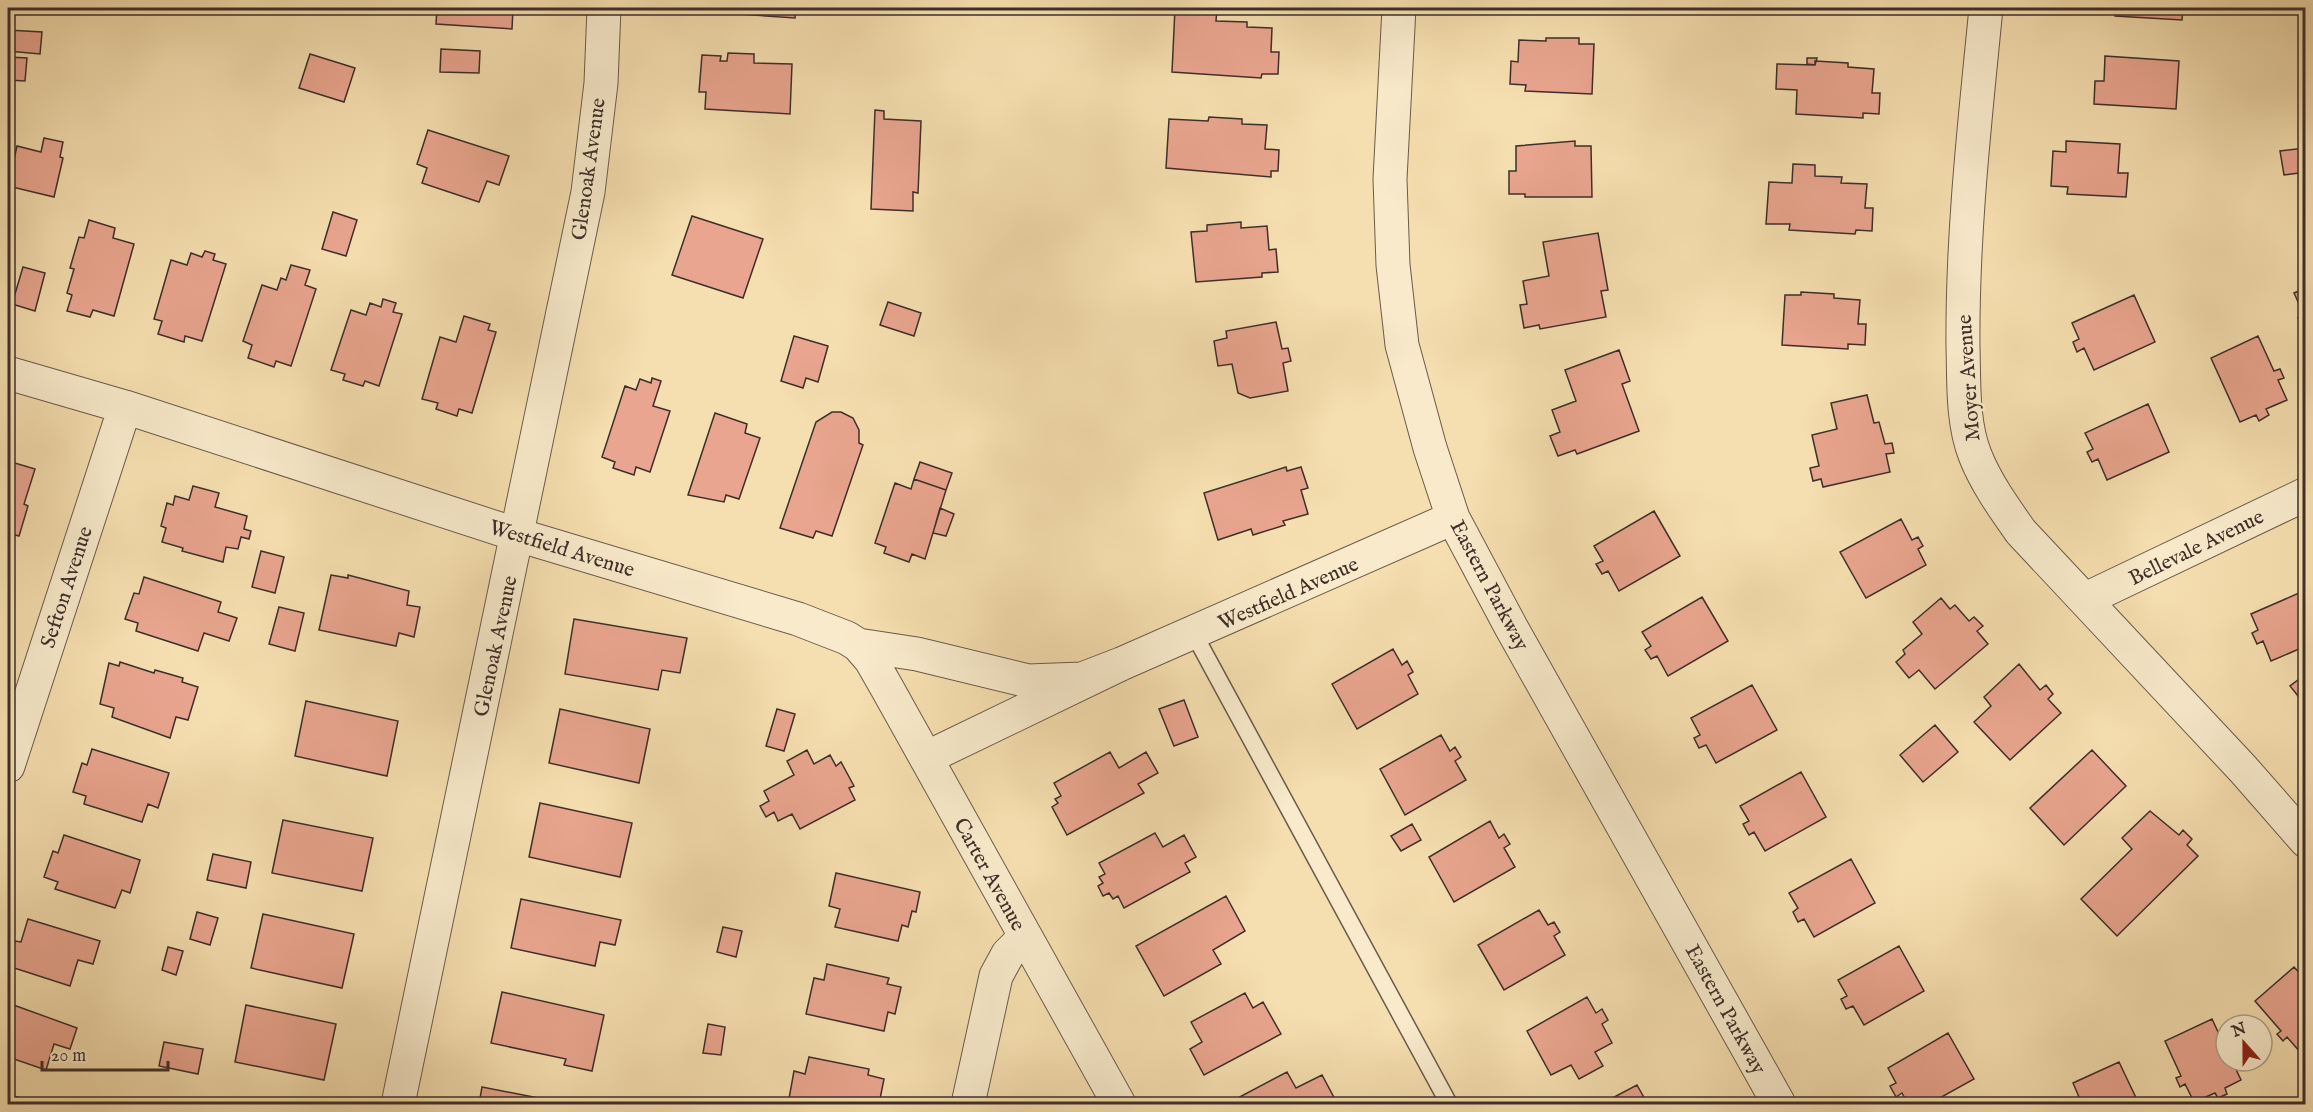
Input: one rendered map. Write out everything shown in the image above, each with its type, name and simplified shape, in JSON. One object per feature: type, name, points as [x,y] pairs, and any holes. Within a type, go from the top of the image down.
[{"type":"street","name":"Glenoak Avenue","points":[[398,1104],[588,192],[601,83],[604,8]]},
{"type":"street","name":"Eastern Parkway","points":[[1399,8],[1390,179],[1393,265],[1402,345],[1430,448],[1453,518],[1511,627],[1779,1104]]},
{"type":"street","name":"Moyer Avenue","points":[[1986,8],[1969,185],[1963,298],[1966,417],[1974,454],[1994,494],[2021,532],[2243,768],[2306,841]]},
{"type":"street","name":"Westfield Avenue","points":[[8,373],[125,407],[518,535],[798,619],[847,638],[858,645],[917,654],[1028,681],[1082,679],[1194,634],[1453,518]]},
{"type":"street","name":"Sefton Avenue","points":[[8,766],[125,407]]},
{"type":"street","name":"Bellevale Avenue","points":[[2085,600],[2306,494]]},
{"type":"street","name":"Carter Avenue","points":[[858,645],[871,660],[1119,1104]]},
{"type":"street","name":"Westfield Avenue","points":[[926,758],[1121,664]]},
{"type":"street","points":[[968,1104],[996,976],[1008,954],[1025,936]]},
{"type":"lane","points":[[1194,634],[1449,1104]]},
{"type":"building","points":[[437,8],[513,8],[512,29],[436,24]]},
{"type":"building","points":[[711,8],[796,8],[795,18],[711,12]]},
{"type":"building","points":[[1175,8],[1217,8],[1216,21],[1247,22],[1247,27],[1272,28],[1271,52],[1279,52],[1278,74],[1262,74],[1261,78],[1172,72]]},
{"type":"building","points":[[1789,8],[1869,8],[1869,11]]},
{"type":"building","points":[[2099,8],[2183,8],[2182,20],[2115,16],[2115,12],[2099,12]]},
{"type":"building","points":[[8,30],[42,32],[40,54],[8,51]]},
{"type":"building","points":[[1546,38],[1579,38],[1579,44],[1594,44],[1592,94],[1525,91],[1526,85],[1510,84],[1511,61],[1518,62],[1519,40],[1546,41]]},
{"type":"building","points":[[441,49],[480,51],[479,73],[440,72]]},
{"type":"building","points":[[728,53],[754,54],[754,63],[792,64],[790,114],[705,109],[706,92],[699,92],[702,55],[721,56],[720,61],[727,61]]},
{"type":"building","points":[[310,54],[355,68],[344,102],[299,88]]},
{"type":"building","points":[[2105,56],[2179,61],[2176,109],[2094,104],[2095,81],[2104,81]]},
{"type":"building","points":[[8,57],[27,58],[25,81],[8,80]]},
{"type":"building","points":[[1807,58],[1817,58],[1815,65],[1807,64]]},
{"type":"building","points":[[1815,61],[1848,63],[1848,67],[1874,69],[1872,93],[1880,93],[1879,114],[1863,113],[1863,118],[1796,114],[1797,90],[1776,89],[1777,64],[1815,65]]},
{"type":"building","points":[[875,110],[884,111],[884,119],[921,121],[918,193],[913,192],[913,211],[871,209]]},
{"type":"building","points":[[1209,117],[1242,119],[1242,124],[1267,125],[1265,149],[1279,150],[1278,171],[1271,171],[1271,177],[1166,168],[1169,119],[1208,121]]},
{"type":"building","points":[[428,130],[509,156],[499,185],[487,181],[479,202],[422,183],[427,168],[417,164]]},
{"type":"building","points":[[44,138],[63,142],[60,157],[63,158],[54,197],[8,186],[17,146],[41,152]]},
{"type":"building","points":[[1575,141],[1575,146],[1591,146],[1592,197],[1525,197],[1525,194],[1509,194],[1509,171],[1516,171],[1516,146]]},
{"type":"building","points":[[2066,141],[2120,144],[2118,173],[2128,173],[2126,197],[2067,194],[2068,187],[2051,186],[2053,151],[2066,152]]},
{"type":"building","points":[[2305,148],[2306,172],[2284,175],[2280,151]]},
{"type":"building","points":[[1793,164],[1815,165],[1815,176],[1842,177],[1841,183],[1867,184],[1865,208],[1873,208],[1872,231],[1856,230],[1855,234],[1789,230],[1790,224],[1766,224],[1769,182],[1792,183]]},
{"type":"building","points":[[333,212],[357,220],[346,256],[322,249]]},
{"type":"building","points":[[692,216],[763,239],[743,298],[672,275]]},
{"type":"building","points":[[89,220],[115,228],[113,238],[134,244],[114,316],[93,310],[90,317],[67,311],[72,295],[67,293],[74,269],[70,268],[79,237],[84,238]]},
{"type":"building","points":[[1241,222],[1241,228],[1267,226],[1269,250],[1276,249],[1278,272],[1262,273],[1262,277],[1196,282],[1191,232],[1207,231],[1207,225]]},
{"type":"building","points":[[1598,233],[1608,290],[1601,291],[1606,317],[1540,329],[1539,325],[1524,328],[1520,305],[1527,304],[1523,281],[1549,276],[1543,242]]},
{"type":"building","points":[[205,251],[215,254],[213,260],[226,264],[202,341],[185,336],[184,342],[158,334],[162,321],[154,319],[171,260],[187,265],[191,253],[202,257]]},
{"type":"building","points":[[291,265],[310,270],[305,285],[316,289],[291,366],[276,361],[274,367],[248,358],[252,345],[243,341],[262,285],[277,290],[281,278],[286,280]]},
{"type":"building","points":[[23,267],[45,273],[35,311],[12,304]]},
{"type":"building","points":[[2306,288],[2306,314],[2304,315],[2294,293]]},
{"type":"building","points":[[1801,292],[1834,294],[1834,298],[1860,300],[1858,324],[1866,324],[1865,345],[1848,344],[1848,349],[1782,345],[1785,295],[1801,295]]},
{"type":"building","points":[[2134,295],[2155,342],[2094,370],[2084,348],[2077,352],[2073,342],[2079,339],[2072,323]]},
{"type":"building","points":[[383,299],[396,303],[393,312],[402,314],[379,386],[365,381],[363,386],[343,380],[345,374],[331,370],[351,310],[366,315],[370,303],[381,307]]},
{"type":"building","points":[[888,302],[921,313],[914,336],[880,325]]},
{"type":"building","points":[[2306,314],[2306,333],[2298,318]]},
{"type":"building","points":[[464,316],[490,324],[488,330],[496,332],[472,413],[459,409],[457,416],[436,409],[438,403],[422,399],[440,337],[456,342]]},
{"type":"building","points":[[1276,322],[1282,349],[1288,348],[1291,361],[1283,363],[1288,391],[1250,398],[1238,393],[1232,364],[1218,366],[1214,341],[1227,338],[1226,331]]},
{"type":"building","points":[[794,336],[828,346],[818,382],[806,378],[803,388],[781,381]]},
{"type":"building","points":[[2258,336],[2274,371],[2280,369],[2284,378],[2278,380],[2287,400],[2266,409],[2269,415],[2259,421],[2256,415],[2240,422],[2211,358]]},
{"type":"building","points":[[1619,350],[1630,381],[1622,384],[1639,431],[1577,454],[1575,450],[1558,456],[1550,436],[1560,432],[1552,410],[1576,401],[1565,370]]},
{"type":"building","points":[[652,378],[661,381],[653,406],[670,411],[650,472],[636,467],[634,475],[613,468],[615,462],[602,457],[625,386],[636,390],[640,379],[651,383]]},
{"type":"building","points":[[1867,395],[1874,423],[1879,422],[1885,444],[1892,443],[1894,453],[1886,454],[1890,472],[1823,487],[1821,479],[1813,481],[1810,468],[1819,466],[1812,435],[1837,429],[1831,403]]},
{"type":"building","points":[[2148,404],[2169,452],[2107,480],[2098,459],[2092,462],[2087,452],[2093,449],[2085,433]]},
{"type":"building","points":[[832,412],[841,412],[853,418],[859,430],[859,443],[863,445],[832,536],[816,531],[813,538],[780,528],[816,422]]},
{"type":"building","points":[[715,413],[747,424],[745,433],[760,438],[739,499],[726,495],[724,502],[688,495]]},
{"type":"building","points":[[8,461],[35,469],[24,504],[28,506],[19,536],[15,535],[8,557]]},
{"type":"building","points":[[920,462],[952,473],[946,490],[914,479]]},
{"type":"building","points":[[1286,467],[1287,471],[1301,467],[1308,488],[1301,490],[1308,514],[1283,521],[1285,525],[1253,535],[1251,529],[1218,540],[1204,493]]},
{"type":"building","points":[[914,479],[946,490],[925,559],[912,554],[909,562],[884,553],[886,547],[875,543],[895,483],[911,489]]},
{"type":"building","points":[[193,486],[219,493],[215,507],[247,516],[244,529],[251,531],[249,539],[241,537],[238,549],[226,547],[223,562],[182,551],[183,548],[162,542],[166,528],[161,526],[167,503],[173,505],[175,496],[189,500]]},
{"type":"building","points":[[940,508],[954,514],[946,536],[933,533]]},
{"type":"building","points":[[1654,511],[1680,556],[1619,591],[1608,571],[1602,574],[1596,564],[1603,561],[1594,546]]},
{"type":"building","points":[[1901,519],[1912,540],[1918,537],[1923,546],[1918,549],[1926,565],[1866,598],[1840,552]]},
{"type":"building","points":[[261,551],[284,557],[275,593],[252,587]]},
{"type":"building","points":[[331,575],[348,578],[348,575],[409,591],[407,605],[420,607],[414,637],[399,633],[396,646],[319,630]]},
{"type":"building","points":[[144,577],[221,602],[218,612],[237,618],[229,641],[204,633],[198,651],[136,631],[138,623],[125,619],[134,593],[139,594]]},
{"type":"building","points":[[2306,590],[2306,646],[2271,661],[2263,641],[2257,644],[2252,633],[2258,630],[2251,614]]},
{"type":"building","points":[[1702,597],[1728,641],[1668,676],[1657,656],[1651,659],[1645,650],[1651,646],[1642,632]]},
{"type":"building","points":[[1941,598],[1950,609],[1955,605],[1969,621],[1974,617],[1983,626],[1977,631],[1988,644],[1935,689],[1919,670],[1909,678],[1896,662],[1905,654],[1903,650],[1922,634],[1913,622]]},
{"type":"building","points":[[279,607],[304,613],[295,651],[269,644]]},
{"type":"building","points":[[574,619],[687,638],[680,673],[662,670],[658,690],[565,674]]},
{"type":"building","points":[[1393,649],[1402,665],[1407,661],[1413,672],[1408,675],[1418,694],[1357,729],[1332,684]]},
{"type":"building","points":[[120,662],[154,673],[155,670],[183,678],[182,682],[198,687],[188,720],[176,717],[170,738],[112,717],[114,708],[100,704],[109,663],[119,666]]},
{"type":"building","points":[[2019,664],[2040,690],[2046,685],[2053,694],[2048,699],[2061,713],[2010,760],[1974,722],[1991,706],[1984,697]]},
{"type":"building","points":[[2306,674],[2306,706],[2290,686]]},
{"type":"building","points":[[1752,685],[1777,730],[1716,763],[1706,745],[1699,748],[1694,738],[1700,735],[1691,718]]},
{"type":"building","points":[[1184,700],[1198,737],[1174,746],[1159,709]]},
{"type":"building","points":[[306,701],[398,721],[387,776],[295,756]]},
{"type":"building","points":[[560,709],[650,729],[639,783],[549,763]]},
{"type":"building","points":[[777,709],[795,714],[784,751],[766,746]]},
{"type":"building","points":[[1935,725],[1958,752],[1923,782],[1900,755]]},
{"type":"building","points":[[1441,735],[1450,751],[1455,747],[1461,757],[1455,761],[1466,780],[1405,815],[1380,769]]},
{"type":"building","points":[[92,749],[169,773],[158,808],[148,804],[142,822],[84,804],[86,796],[73,792],[82,763],[87,765]]},
{"type":"building","points":[[807,750],[814,764],[830,755],[836,766],[841,762],[854,786],[849,788],[855,800],[800,829],[792,814],[778,821],[774,812],[766,817],[760,806],[769,801],[764,791],[794,775],[787,761]]},
{"type":"building","points":[[2092,750],[2126,786],[2064,845],[2030,808]]},
{"type":"building","points":[[1110,752],[1119,768],[1146,752],[1158,773],[1138,784],[1144,793],[1067,835],[1052,807],[1058,803],[1055,799],[1061,796],[1054,783]]},
{"type":"building","points":[[1801,772],[1826,817],[1765,851],[1754,832],[1749,835],[1743,824],[1749,821],[1740,806]]},
{"type":"building","points":[[540,803],[632,823],[620,877],[529,857]]},
{"type":"building","points":[[2150,811],[2179,835],[2183,830],[2192,839],[2187,845],[2198,856],[2117,936],[2081,899],[2132,849],[2122,838]]},
{"type":"building","points":[[283,820],[373,838],[362,891],[272,873]]},
{"type":"building","points":[[1490,821],[1499,838],[1504,834],[1510,844],[1504,848],[1515,867],[1454,902],[1429,857]]},
{"type":"building","points":[[1412,824],[1421,840],[1401,851],[1391,836]]},
{"type":"building","points":[[1155,833],[1163,847],[1184,835],[1196,857],[1185,863],[1190,872],[1124,908],[1118,896],[1113,899],[1109,893],[1103,896],[1098,886],[1103,883],[1099,877],[1105,874],[1099,863]]},
{"type":"building","points":[[64,835],[140,860],[130,893],[122,890],[115,908],[55,889],[58,882],[44,877],[53,851],[58,853]]},
{"type":"building","points":[[213,854],[251,862],[246,888],[207,880]]},
{"type":"building","points":[[1851,859],[1875,903],[1814,937],[1804,919],[1798,922],[1793,912],[1798,908],[1789,893]]},
{"type":"building","points":[[836,873],[920,892],[916,912],[912,911],[908,927],[902,925],[898,941],[835,927],[840,909],[829,906]]},
{"type":"building","points":[[1226,896],[1245,931],[1213,950],[1221,964],[1164,996],[1136,946]]},
{"type":"building","points":[[521,899],[621,920],[615,945],[600,942],[595,966],[511,948]]},
{"type":"building","points":[[1539,910],[1548,925],[1554,922],[1560,932],[1554,936],[1565,955],[1504,990],[1478,945]]},
{"type":"building","points":[[197,912],[218,918],[210,945],[190,939]]},
{"type":"building","points":[[263,914],[354,934],[342,988],[251,968]]},
{"type":"building","points":[[28,919],[100,941],[93,964],[78,960],[70,986],[8,966],[15,941],[21,942]]},
{"type":"building","points":[[723,927],[742,931],[736,957],[717,952]]},
{"type":"building","points":[[1899,946],[1924,991],[1864,1025],[1853,1006],[1846,1009],[1841,999],[1847,996],[1838,980]]},
{"type":"building","points":[[168,947],[183,951],[176,975],[162,970]]},
{"type":"building","points":[[827,964],[889,978],[887,984],[901,987],[895,1014],[888,1012],[884,1031],[806,1014],[814,978],[824,980]]},
{"type":"building","points":[[2294,967],[2306,980],[2306,1050],[2301,1053],[2287,1037],[2283,1041],[2277,1034],[2281,1031],[2274,1023],[2274,1013],[2265,1013],[2255,1001]]},
{"type":"building","points":[[502,992],[604,1015],[592,1071],[564,1065],[566,1059],[491,1043]]},
{"type":"building","points":[[1245,993],[1253,1008],[1263,1002],[1281,1034],[1204,1075],[1190,1049],[1202,1042],[1191,1022]]},
{"type":"building","points":[[1587,997],[1596,1013],[1602,1009],[1608,1020],[1602,1024],[1612,1043],[1595,1052],[1603,1066],[1579,1079],[1571,1065],[1551,1075],[1527,1031]]},
{"type":"building","points":[[8,1003],[77,1028],[70,1049],[54,1044],[46,1070],[8,1057]]},
{"type":"building","points":[[246,1005],[336,1024],[324,1080],[235,1062]]},
{"type":"building","points":[[2212,1019],[2214,1023],[2214,1073],[2238,1073],[2241,1080],[2225,1088],[2227,1094],[2218,1098],[2215,1093],[2194,1102],[2185,1084],[2180,1087],[2176,1078],[2181,1076],[2165,1041]]},
{"type":"building","points":[[708,1024],[725,1027],[721,1055],[703,1053]]},
{"type":"building","points":[[1948,1033],[1974,1079],[1929,1104],[1908,1104],[1902,1093],[1896,1097],[1890,1086],[1896,1083],[1888,1068]]},
{"type":"building","points":[[164,1042],[203,1049],[198,1074],[159,1066]]},
{"type":"building","points":[[809,1057],[869,1069],[868,1075],[884,1079],[879,1104],[788,1104],[794,1071],[805,1074]]},
{"type":"building","points":[[2119,1062],[2139,1104],[2082,1104],[2073,1083]]},
{"type":"building","points":[[1287,1072],[1296,1088],[1322,1075],[1337,1103],[1234,1104],[1232,1101]]},
{"type":"building","points":[[1637,1085],[1646,1101],[1652,1098],[1655,1104],[1601,1104]]},
{"type":"building","points":[[482,1087],[569,1104],[479,1104]]},
{"type":"building","points":[[8,1094],[39,1104],[8,1104]]},
{"type":"building","points":[[227,1099],[253,1104],[226,1104]]}]
